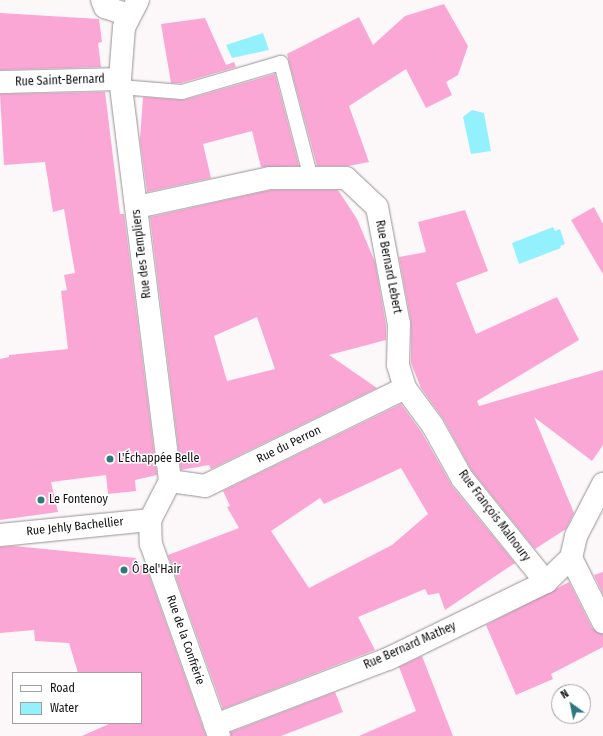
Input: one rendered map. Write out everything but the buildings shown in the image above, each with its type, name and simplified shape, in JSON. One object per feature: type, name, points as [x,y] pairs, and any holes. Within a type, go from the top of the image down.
[{"type":"street","name":"Rue des Templiers","points":[[102,0],[105,7],[133,8],[122,41],[120,83],[137,206],[170,481]]},
{"type":"street","name":"Rue Saint-Bernard","points":[[0,82],[120,83]]},
{"type":"street","name":"Rue Bernard Lebert","points":[[137,206],[270,178],[346,178],[377,207],[399,324],[398,365],[406,388]]},
{"type":"street","name":"Rue du Perron","points":[[170,481],[205,486],[406,388]]},
{"type":"street","name":"Rue François Malnoury","points":[[406,388],[433,426],[462,478],[546,582]]},
{"type":"street","points":[[150,520],[170,481]]},
{"type":"street","points":[[603,484],[576,536],[571,558],[603,622]]},
{"type":"street","name":"Rue Jehly Bachellier","points":[[0,535],[150,520]]},
{"type":"street","name":"Rue de la Confrèrie","points":[[150,520],[151,544],[217,730]]},
{"type":"street","name":"Rue Bernard Mathey","points":[[217,730],[388,659],[546,582],[571,558]]},
{"type":"lane","points":[[120,83],[182,92],[281,63],[311,178]]},
{"type":"water","points":[[263,33],[269,50],[232,58],[226,45]]},
{"type":"water","points":[[472,110],[484,113],[491,151],[471,154],[463,117]]},
{"type":"water","points":[[553,227],[555,231],[560,229],[565,244],[560,246],[561,248],[519,264],[512,243]]},
{"type":"place","name":"L'Échappée Belle","points":[[110,459]]},
{"type":"place","name":"Le Fontenoy","points":[[41,500]]},
{"type":"place","name":"Ô Bel'Hair","points":[[124,570]]}]
